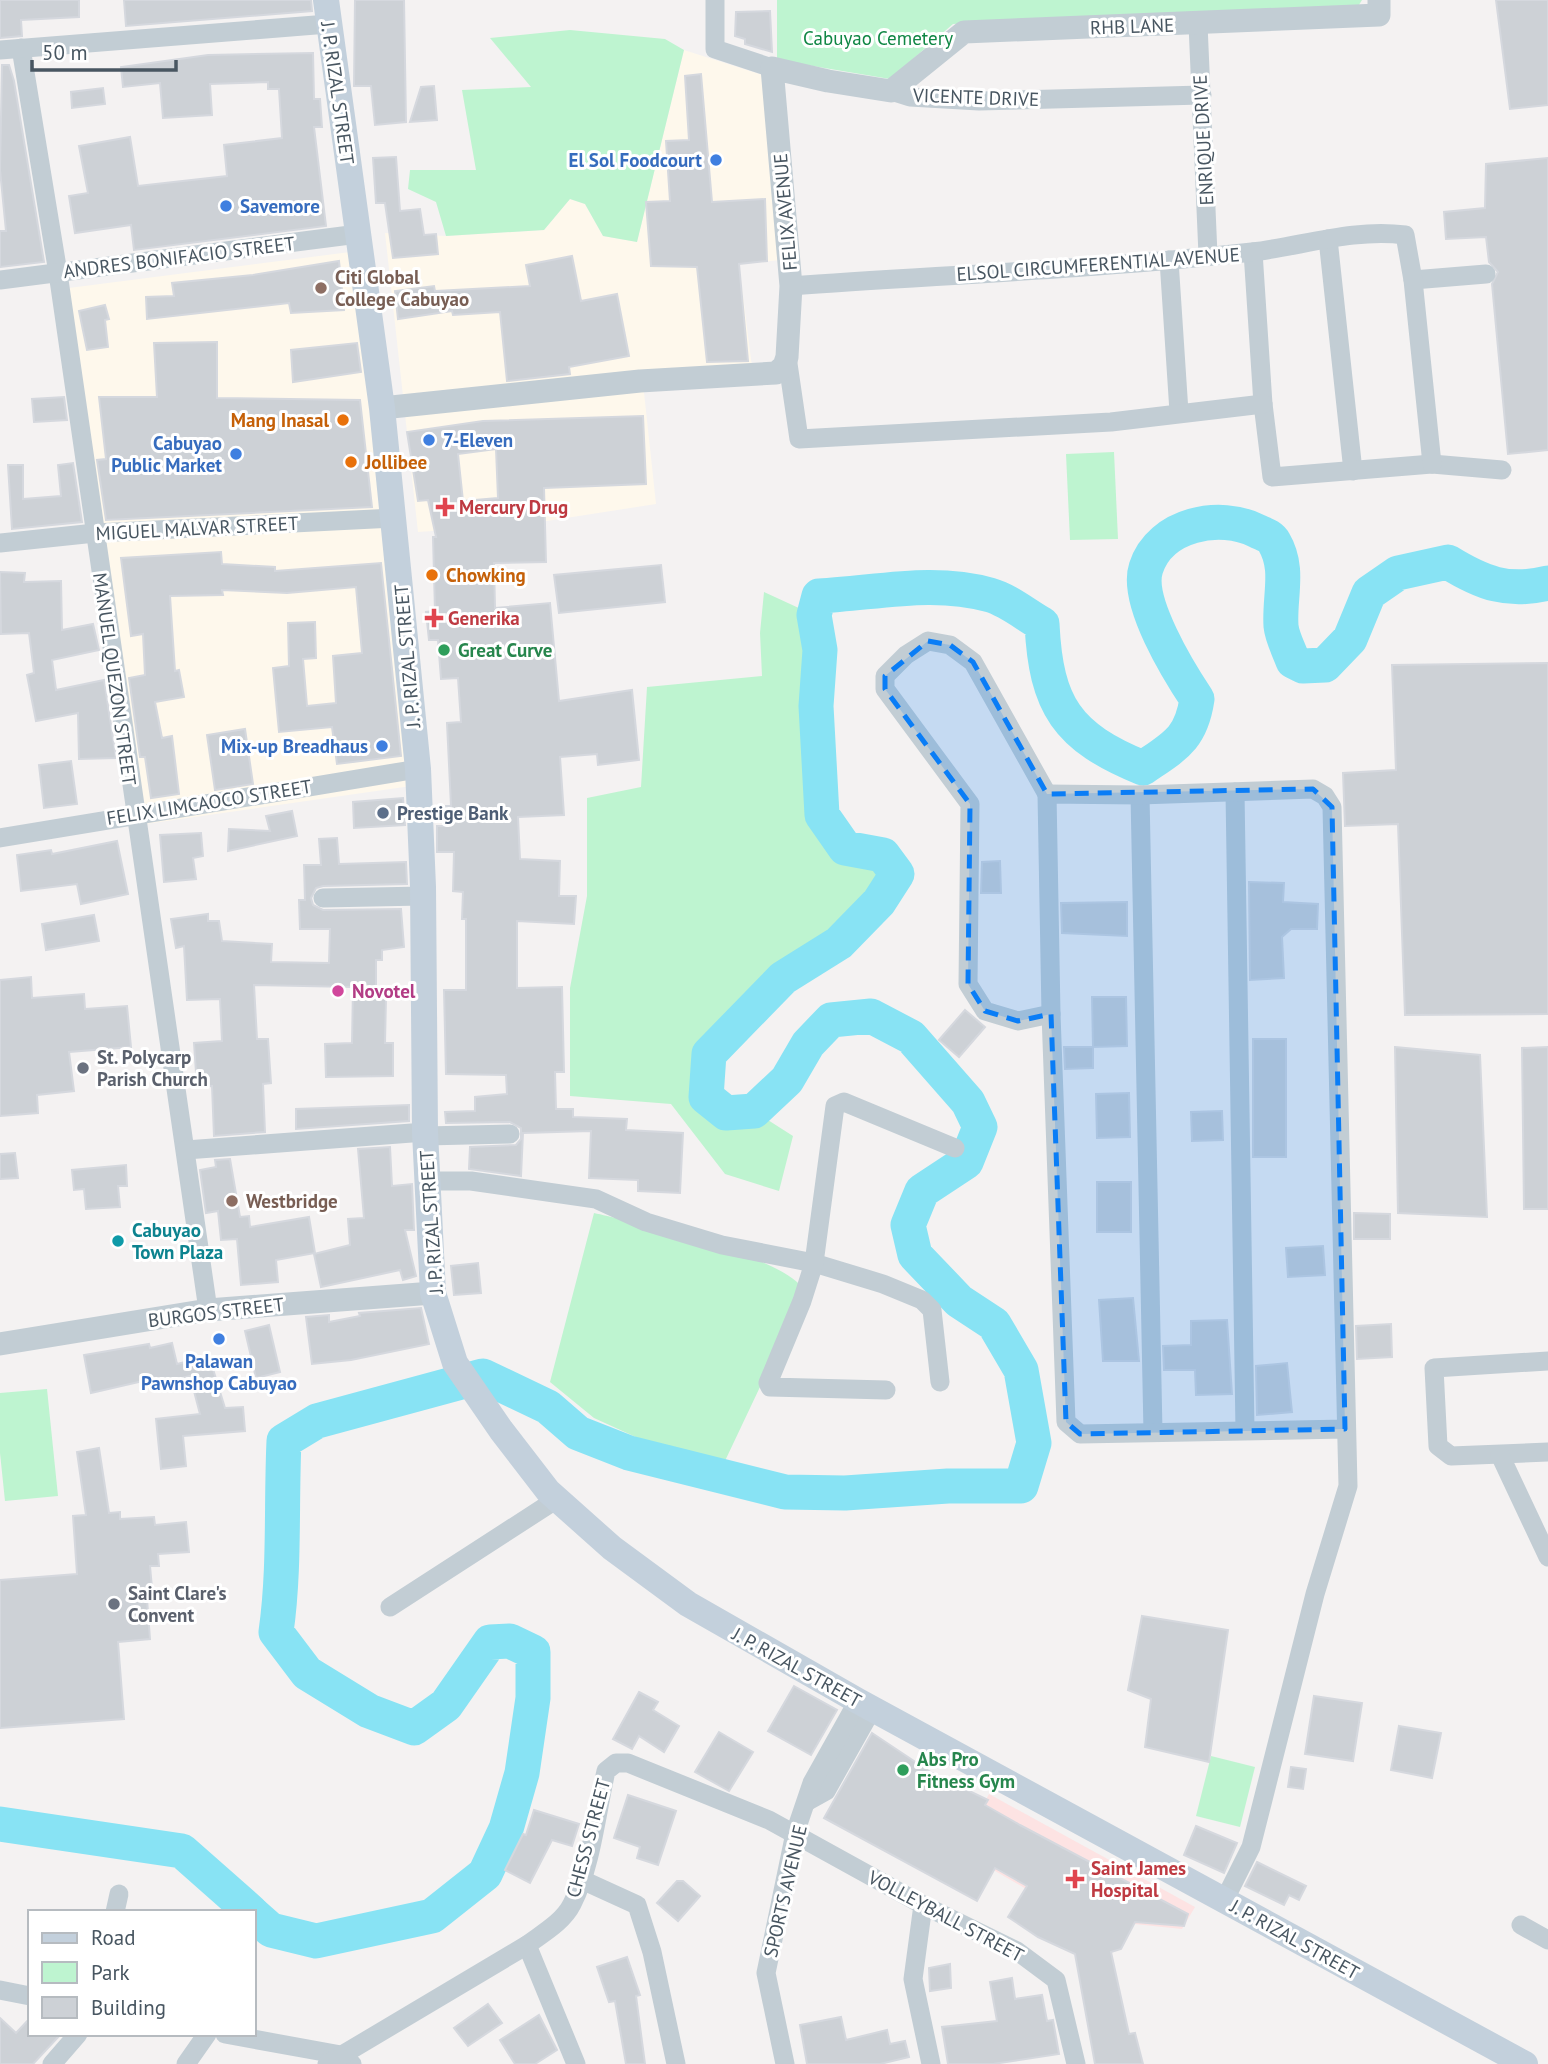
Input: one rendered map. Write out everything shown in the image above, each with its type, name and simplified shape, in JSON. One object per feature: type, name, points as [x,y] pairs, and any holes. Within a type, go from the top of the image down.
[{"type":"main road","name":"J. P. RIZAL STREET","points":[[327,12],[382,408],[418,769],[423,896],[425,1134],[433,1293],[456,1363],[501,1430],[557,1499],[612,1548],[688,1604],[865,1705],[1525,2064]]},
{"type":"street","name":"VICENTE DRIVE","points":[[715,0],[715,49],[772,68],[828,81],[891,90],[910,97],[979,101],[1202,95]]},
{"type":"street","name":"RHB LANE","points":[[891,90],[964,32],[1379,15],[1378,0]]},
{"type":"street","points":[[0,50],[327,12]]},
{"type":"street","name":"ENRIQUE DRIVE","points":[[1198,24],[1208,256]]},
{"type":"street","name":"MANUEL QUEZON STREET","points":[[21,48],[58,273],[134,814],[208,1310]]},
{"type":"street","name":"FELIX AVENUE","points":[[772,68],[791,286],[787,357]]},
{"type":"street","name":"ELSOL CIRCUMFERENTIAL AVENUE","points":[[791,286],[1169,260],[1253,252],[1328,239],[1390,233],[1405,235],[1413,280]]},
{"type":"street","name":"ANDRES BONIFACIO STREET","points":[[0,280],[358,234]]},
{"type":"street","points":[[1328,239],[1353,471]]},
{"type":"street","points":[[1253,252],[1263,404],[1272,477],[1432,464],[1502,470]]},
{"type":"street","points":[[1169,260],[1179,412]]},
{"type":"street","points":[[1432,464],[1413,280],[1486,274]]},
{"type":"street","points":[[382,408],[640,381],[776,373],[784,366],[787,357]]},
{"type":"street","points":[[787,357],[799,439],[1097,423],[1263,404]]},
{"type":"street","name":"MIGUEL MALVAR STREET","points":[[0,543],[94,533],[394,518]]},
{"type":"street","points":[[1051,1014],[1018,1021],[985,1011],[968,984],[970,804],[886,689],[885,676],[906,655],[928,641],[950,645],[973,662],[1047,794],[1051,1014],[1066,1422],[1080,1434],[1345,1429]]},
{"type":"street","name":"FELIX LIMCAOCO STREET","points":[[0,838],[418,769]]},
{"type":"street","points":[[1047,794],[1140,795],[1313,789],[1325,796],[1332,807],[1348,1486],[1315,1594],[1251,1847],[1225,1899]]},
{"type":"street","points":[[1235,792],[1245,1430]]},
{"type":"street","points":[[1140,795],[1153,1432]]},
{"type":"street","points":[[323,898],[423,896]]},
{"type":"street","points":[[886,1390],[770,1387],[768,1383],[803,1301],[814,1263],[835,1106],[844,1102],[955,1148]]},
{"type":"street","points":[[186,1150],[425,1134],[510,1134]]},
{"type":"street","points":[[429,1181],[471,1181],[596,1199],[646,1222],[722,1245],[814,1263],[883,1284],[922,1300],[932,1310],[940,1382]]},
{"type":"street","name":"BURGOS STREET","points":[[0,1344],[208,1310],[433,1293]]},
{"type":"street","points":[[1548,1361],[1434,1368],[1438,1446],[1451,1456],[1548,1451]]},
{"type":"street","points":[[1500,1455],[1547,1552]]},
{"type":"street","points":[[390,1607],[557,1499]]},
{"type":"street","name":"SPORTS AVENUE","points":[[785,2064],[766,1973],[795,1833],[812,1783],[865,1705]]},
{"type":"street","name":"CHESS STREET","points":[[340,2061],[401,2019],[527,1945],[558,1923],[572,1905],[606,1771],[616,1763],[628,1763],[795,1833]]},
{"type":"street","name":"VOLLEYBALL STREET","points":[[795,1833],[923,1905],[1017,1951],[1056,1980],[1076,2064]]},
{"type":"street","points":[[580,1879],[637,1905],[652,1952],[676,2064]]},
{"type":"street","points":[[923,1905],[913,1979],[931,2064]]},
{"type":"street","points":[[1521,1925],[1548,1940]]},
{"type":"street","points":[[527,1945],[576,2064]]},
{"type":"street","points":[[0,1990],[28,1996]]},
{"type":"street","points":[[52,2064],[76,2036]]},
{"type":"street","points":[[186,2064],[206,2036]]},
{"type":"street","points":[[234,2036],[340,2061]]},
{"type":"highlighted area","points":[[928,641],[950,645],[973,662],[1047,794],[1313,789],[1332,807],[1345,1429],[1080,1434],[1066,1422],[1051,1014],[1018,1021],[985,1011],[968,984],[970,804],[885,689],[885,676]]},
{"type":"shaded area","points":[[684,50],[769,77],[782,260],[739,264],[753,375],[643,383],[656,504],[521,525],[418,532],[385,233],[446,236],[544,230],[570,199],[585,204],[603,236],[637,242]]},
{"type":"shaded area","points":[[366,250],[418,785],[146,824],[61,289]]},
{"type":"shaded area","name":"Saint James Hospital","points":[[989,1794],[1195,1907],[1182,1929],[1134,1924],[1123,1945],[959,1850]]},
{"type":"green space","name":"Cabuyao Cemetery","points":[[777,0],[1362,0],[1357,8],[953,24],[890,79],[777,60]]},
{"type":"green space","points":[[570,30],[665,39],[684,50],[637,242],[603,236],[585,204],[570,199],[544,230],[446,236],[436,202],[408,189],[410,170],[476,170],[462,90],[531,87],[490,38]]},
{"type":"green space","points":[[1114,452],[1118,539],[1070,540],[1066,454]]},
{"type":"green space","points":[[764,592],[814,615],[820,650],[816,706],[822,815],[845,848],[883,855],[897,874],[879,902],[839,943],[783,978],[709,1054],[707,1097],[726,1113],[754,1111],[793,1136],[779,1191],[725,1174],[671,1104],[570,1096],[570,988],[587,896],[587,798],[641,787],[647,687],[762,676],[760,633]]},
{"type":"green space","points":[[594,1213],[742,1254],[793,1279],[805,1292],[724,1463],[662,1449],[594,1418],[550,1382]]},
{"type":"green space","points":[[47,1389],[58,1496],[5,1501],[0,1453],[0,1393]]},
{"type":"green space","points":[[1211,1756],[1255,1767],[1240,1827],[1196,1816]]},
{"type":"building","points":[[0,0],[79,0],[79,17],[21,20],[22,36],[0,38]]},
{"type":"building","points":[[124,0],[311,0],[312,11],[126,26]]},
{"type":"building","points":[[355,0],[404,0],[406,122],[375,125],[371,86],[354,86]]},
{"type":"building","points":[[1496,0],[1548,0],[1548,105],[1510,109]]},
{"type":"building","points":[[770,11],[772,52],[745,44],[745,39],[735,36],[736,12]]},
{"type":"building","points":[[313,53],[314,99],[320,99],[322,127],[314,127],[326,226],[134,250],[131,225],[75,233],[69,196],[88,193],[79,146],[130,137],[138,186],[227,176],[224,145],[282,138],[279,89],[268,89],[268,82],[210,84],[212,115],[163,118],[160,83],[123,87],[121,67],[208,55]]},
{"type":"building","points":[[2,65],[9,65],[14,81],[44,262],[0,267],[0,231],[6,231],[0,170]]},
{"type":"building","points":[[701,74],[712,202],[765,199],[767,261],[739,264],[748,361],[707,362],[697,267],[651,266],[646,202],[670,201],[666,141],[689,140],[685,76]]},
{"type":"building","points":[[434,86],[437,120],[410,122],[421,87]]},
{"type":"building","points":[[103,88],[105,104],[72,108],[71,92]]},
{"type":"building","points":[[396,157],[400,211],[420,209],[424,235],[436,234],[438,254],[393,258],[385,203],[376,203],[373,158]]},
{"type":"building","points":[[1548,158],[1548,450],[1508,454],[1492,284],[1498,272],[1489,262],[1486,237],[1446,239],[1444,212],[1485,208],[1486,164]]},
{"type":"building","points":[[572,256],[581,301],[617,294],[629,356],[569,367],[570,374],[507,381],[500,312],[453,315],[452,311],[398,319],[395,291],[434,286],[435,291],[530,286],[526,265]]},
{"type":"building","points":[[339,261],[344,310],[291,313],[289,303],[147,319],[146,297],[174,296],[172,283],[253,275]]},
{"type":"building","points":[[105,305],[109,319],[105,320],[108,347],[87,350],[79,311]]},
{"type":"building","name":"Cabuyao Public Market","points":[[217,342],[217,398],[360,400],[372,507],[106,520],[97,460],[106,459],[99,397],[157,397],[154,343]]},
{"type":"building","points":[[357,343],[361,372],[293,382],[291,350]]},
{"type":"building","points":[[64,397],[67,420],[34,422],[32,399]]},
{"type":"building","points":[[643,416],[646,484],[544,488],[546,562],[494,563],[495,608],[550,603],[559,701],[632,690],[639,760],[598,765],[597,754],[560,757],[564,815],[518,817],[520,859],[560,861],[559,896],[576,896],[574,924],[517,921],[517,988],[562,987],[564,1072],[555,1072],[556,1109],[573,1109],[573,1117],[627,1119],[626,1130],[683,1133],[680,1193],[638,1191],[638,1180],[589,1178],[591,1131],[523,1133],[521,1176],[469,1169],[470,1147],[516,1145],[521,1139],[521,1128],[510,1122],[446,1123],[445,1112],[475,1111],[475,1097],[507,1094],[506,1075],[446,1074],[444,990],[466,990],[466,919],[462,919],[463,892],[453,891],[454,852],[437,852],[437,826],[447,826],[446,806],[451,806],[447,723],[461,722],[458,678],[441,679],[438,640],[429,640],[426,612],[435,611],[433,537],[436,537],[428,500],[418,501],[407,432],[483,421]],"holes":[[[496,449],[498,498],[463,501],[458,454]]]},
{"type":"building","points":[[73,463],[82,522],[12,529],[8,465],[23,465],[23,499],[61,496],[58,465]]},
{"type":"building","points":[[221,552],[222,564],[275,567],[275,571],[381,563],[401,756],[337,764],[332,727],[279,732],[273,668],[289,666],[288,623],[315,622],[316,658],[303,659],[307,706],[336,703],[333,656],[362,653],[356,587],[287,593],[222,590],[223,595],[170,596],[175,671],[179,670],[184,697],[155,702],[162,738],[172,736],[179,794],[151,798],[145,757],[140,757],[129,678],[145,675],[143,634],[131,636],[121,558]]},
{"type":"building","points":[[661,565],[665,602],[559,613],[554,575]]},
{"type":"building","points":[[0,572],[25,573],[24,582],[61,581],[62,630],[93,624],[99,650],[52,660],[56,690],[104,680],[116,758],[79,759],[78,713],[36,721],[27,675],[34,673],[29,633],[1,634]]},
{"type":"building","points":[[1548,663],[1548,1014],[1405,1015],[1398,824],[1345,826],[1343,773],[1396,770],[1392,665]]},
{"type":"building","points":[[245,729],[253,784],[215,790],[207,735]]},
{"type":"building","points":[[71,761],[77,804],[44,808],[39,765]]},
{"type":"building","name":"Prestige Bank","points":[[403,798],[405,825],[354,828],[353,802]]},
{"type":"building","points":[[292,811],[297,836],[228,851],[229,829],[270,831],[266,816]]},
{"type":"building","points":[[201,833],[203,856],[193,858],[196,879],[164,882],[160,835]]},
{"type":"building","points":[[337,838],[339,864],[406,862],[407,884],[323,886],[316,888],[311,898],[313,905],[323,910],[401,909],[404,947],[382,950],[382,960],[376,960],[376,997],[386,997],[385,1043],[393,1043],[393,1076],[326,1077],[325,1044],[352,1043],[353,987],[254,985],[257,1039],[268,1039],[271,1083],[263,1084],[265,1132],[214,1136],[212,1086],[197,1087],[194,1043],[222,1041],[220,999],[187,1000],[184,946],[176,948],[171,919],[208,914],[208,921],[219,921],[222,941],[272,944],[271,962],[329,963],[330,929],[300,929],[299,900],[305,900],[304,865],[321,865],[319,839]]},
{"type":"building","points":[[117,841],[128,894],[81,904],[77,884],[21,891],[17,855],[51,850],[52,854]]},
{"type":"building","points":[[1000,861],[1001,893],[981,893],[982,862]]},
{"type":"building","points":[[1249,882],[1284,883],[1283,902],[1318,904],[1317,929],[1291,929],[1282,937],[1284,978],[1250,980]]},
{"type":"building","points":[[1127,902],[1127,936],[1062,933],[1061,903]]},
{"type":"building","points":[[94,915],[99,941],[46,950],[42,924]]},
{"type":"building","points":[[31,977],[32,998],[84,994],[85,1009],[127,1006],[131,1047],[69,1052],[74,1091],[37,1095],[38,1113],[0,1116],[0,980]]},
{"type":"building","points":[[1092,997],[1126,997],[1127,1046],[1093,1047]]},
{"type":"building","points":[[965,1010],[985,1027],[959,1057],[939,1040]]},
{"type":"building","points":[[1253,1039],[1286,1039],[1286,1157],[1253,1157]]},
{"type":"building","points":[[1064,1047],[1093,1047],[1093,1068],[1065,1069]]},
{"type":"building","points":[[1395,1047],[1480,1055],[1487,1217],[1398,1213]]},
{"type":"building","points":[[1548,1047],[1548,1209],[1524,1209],[1522,1048]]},
{"type":"building","points":[[1129,1093],[1130,1137],[1097,1138],[1096,1094]]},
{"type":"building","points":[[409,1105],[409,1121],[296,1129],[296,1109]]},
{"type":"building","points":[[1222,1111],[1223,1140],[1192,1141],[1191,1112]]},
{"type":"building","points":[[390,1147],[392,1186],[412,1184],[414,1230],[405,1230],[416,1276],[403,1280],[400,1270],[321,1287],[314,1254],[350,1245],[348,1219],[364,1218],[358,1149]]},
{"type":"building","points":[[15,1153],[18,1178],[0,1179],[0,1154]]},
{"type":"building","points":[[230,1159],[240,1217],[249,1216],[250,1227],[309,1217],[315,1253],[276,1260],[278,1282],[241,1285],[237,1239],[221,1240],[218,1211],[206,1213],[200,1170],[216,1167],[215,1160]]},
{"type":"building","points":[[126,1165],[127,1186],[118,1186],[120,1207],[86,1209],[84,1189],[74,1190],[72,1170]]},
{"type":"building","points":[[1097,1182],[1131,1182],[1131,1232],[1097,1232]]},
{"type":"building","points":[[1354,1213],[1390,1214],[1390,1239],[1354,1239]]},
{"type":"building","points":[[1323,1246],[1325,1275],[1288,1277],[1286,1248]]},
{"type":"building","points":[[478,1263],[481,1293],[454,1295],[451,1266]]},
{"type":"building","points":[[1133,1298],[1139,1361],[1103,1361],[1099,1300]]},
{"type":"building","points":[[421,1308],[429,1344],[351,1360],[312,1364],[306,1317],[329,1315],[329,1322],[360,1316],[359,1313]]},
{"type":"building","points":[[1227,1320],[1232,1394],[1196,1395],[1195,1370],[1164,1370],[1163,1346],[1191,1345],[1191,1321]]},
{"type":"building","points":[[1391,1324],[1392,1357],[1357,1359],[1356,1326]]},
{"type":"building","points":[[269,1325],[280,1372],[256,1378],[245,1331]]},
{"type":"building","points":[[172,1343],[177,1364],[209,1356],[225,1408],[243,1407],[245,1431],[183,1436],[186,1466],[161,1469],[156,1419],[200,1414],[190,1376],[157,1384],[156,1378],[91,1393],[84,1355],[149,1344],[150,1348]]},
{"type":"building","points":[[1287,1363],[1292,1412],[1257,1415],[1256,1366]]},
{"type":"building","points":[[99,1448],[109,1513],[120,1512],[120,1519],[154,1517],[155,1525],[186,1522],[189,1552],[158,1554],[159,1566],[150,1566],[153,1599],[147,1599],[150,1639],[118,1642],[124,1719],[0,1728],[0,1580],[77,1574],[73,1516],[86,1515],[77,1452]]},
{"type":"building","points":[[1142,1616],[1228,1630],[1209,1762],[1145,1747],[1151,1699],[1128,1690]]},
{"type":"building","points":[[794,1686],[837,1710],[811,1755],[768,1731]]},
{"type":"building","points":[[639,1692],[658,1702],[653,1710],[679,1726],[664,1752],[639,1736],[632,1749],[613,1739]]},
{"type":"building","points":[[1314,1696],[1362,1703],[1353,1761],[1305,1754]]},
{"type":"building","points":[[1399,1726],[1441,1733],[1432,1778],[1391,1770]]},
{"type":"building","points":[[719,1732],[753,1752],[729,1791],[695,1772]]},
{"type":"building","points":[[872,1733],[932,1773],[988,1800],[985,1805],[1188,1914],[1184,1926],[1135,1922],[1121,1949],[1111,1952],[1129,2034],[1135,2033],[1143,2064],[1095,2064],[1075,1954],[1038,1937],[1008,1917],[1027,1886],[995,1868],[977,1901],[824,1818]]},
{"type":"building","points":[[1291,1767],[1306,1769],[1303,1789],[1288,1787]]},
{"type":"building","points":[[628,1795],[676,1811],[658,1865],[637,1858],[640,1847],[614,1838]]},
{"type":"building","points":[[534,1810],[579,1824],[572,1846],[552,1840],[530,1883],[505,1870],[523,1834],[526,1835]]},
{"type":"building","points":[[1196,1826],[1237,1843],[1224,1873],[1184,1855]]},
{"type":"building","points":[[1257,1862],[1306,1886],[1299,1900],[1289,1895],[1284,1905],[1245,1886]]},
{"type":"building","points":[[677,1881],[683,1881],[700,1896],[678,1921],[657,1903]]},
{"type":"building","points":[[627,1957],[640,1995],[636,1996],[645,2064],[626,2064],[615,2001],[609,2002],[597,1967]]},
{"type":"building","points":[[950,1964],[951,1988],[930,1991],[929,1968]]},
{"type":"building","points":[[1012,1978],[1015,1999],[1042,1995],[1047,2021],[1053,2020],[1059,2054],[993,2064],[948,2064],[942,2027],[997,2021],[990,1982]]},
{"type":"building","points":[[488,2004],[502,2023],[468,2046],[454,2028]]},
{"type":"building","points":[[539,2015],[557,2050],[535,2064],[515,2064],[500,2040]]},
{"type":"building","points":[[841,2017],[846,2040],[887,2030],[890,2044],[905,2041],[909,2057],[880,2064],[807,2064],[800,2025]]},
{"type":"building","points":[[0,2018],[16,2033],[28,2020],[28,2036],[59,2036],[33,2064],[0,2064]]},
{"type":"waterway","points":[[256,1917],[271,1930],[316,1941],[432,1916],[485,1874],[506,1829],[522,1773],[533,1698],[533,1652],[510,1641],[490,1642],[446,1705],[414,1728],[369,1711],[307,1673],[276,1632],[282,1561],[284,1441],[317,1421],[483,1376],[548,1407],[578,1433],[629,1453],[785,1492],[845,1493],[948,1486],[1021,1486],[1034,1443],[1021,1370],[994,1324],[959,1301],[915,1255],[908,1225],[922,1191],[966,1162],[980,1127],[968,1102],[911,1037],[871,1016],[831,1020],[808,1044],[787,1080],[754,1111],[726,1113],[706,1097],[709,1054],[783,978],[839,943],[879,902],[897,874],[883,855],[845,848],[822,815],[816,706],[820,650],[814,615],[819,596],[926,587],[969,590],[1003,600],[1042,624],[1049,677],[1065,715],[1096,744],[1143,768],[1164,754],[1186,733],[1197,699],[1161,636],[1147,599],[1144,582],[1146,568],[1153,553],[1164,541],[1178,532],[1193,526],[1226,523],[1242,525],[1273,540],[1282,562],[1281,615],[1284,639],[1293,661],[1303,666],[1325,665],[1350,639],[1369,593],[1398,573],[1448,562],[1472,576],[1496,584],[1520,587],[1548,583]]},
{"type":"waterway","points":[[0,1824],[182,1851],[249,1910]]},
{"type":"place","name":"El Sol Foodcourt","points":[[716,160]]},
{"type":"place","name":"Savemore","points":[[226,206]]},
{"type":"place","name":"Citi Global College Cabuyao","points":[[321,288]]},
{"type":"place","name":"Mang Inasal","points":[[343,420]]},
{"type":"place","name":"7-Eleven","points":[[429,440]]},
{"type":"place","name":"Cabuyao Public Market","points":[[236,454]]},
{"type":"place","name":"Jollibee","points":[[351,462]]},
{"type":"place","name":"Mercury Drug","points":[[445,507]]},
{"type":"place","name":"Chowking","points":[[432,575]]},
{"type":"place","name":"Generika","points":[[434,618]]},
{"type":"place","name":"Great Curve","points":[[444,650]]},
{"type":"place","name":"Mix-up Breadhaus","points":[[382,746]]},
{"type":"place","name":"Prestige Bank","points":[[383,813]]},
{"type":"place","name":"Novotel","points":[[338,991]]},
{"type":"place","name":"St. Polycarp Parish Church","points":[[83,1068]]},
{"type":"place","name":"Westbridge","points":[[232,1201]]},
{"type":"place","name":"Cabuyao Town Plaza","points":[[118,1241]]},
{"type":"place","name":"Palawan Pawnshop Cabuyao","points":[[219,1339]]},
{"type":"place","name":"Saint Clare's Convent","points":[[114,1604]]},
{"type":"place","name":"Abs Pro Fitness Gym","points":[[903,1770]]},
{"type":"place","name":"Saint James Hospital","points":[[1075,1879]]}]
